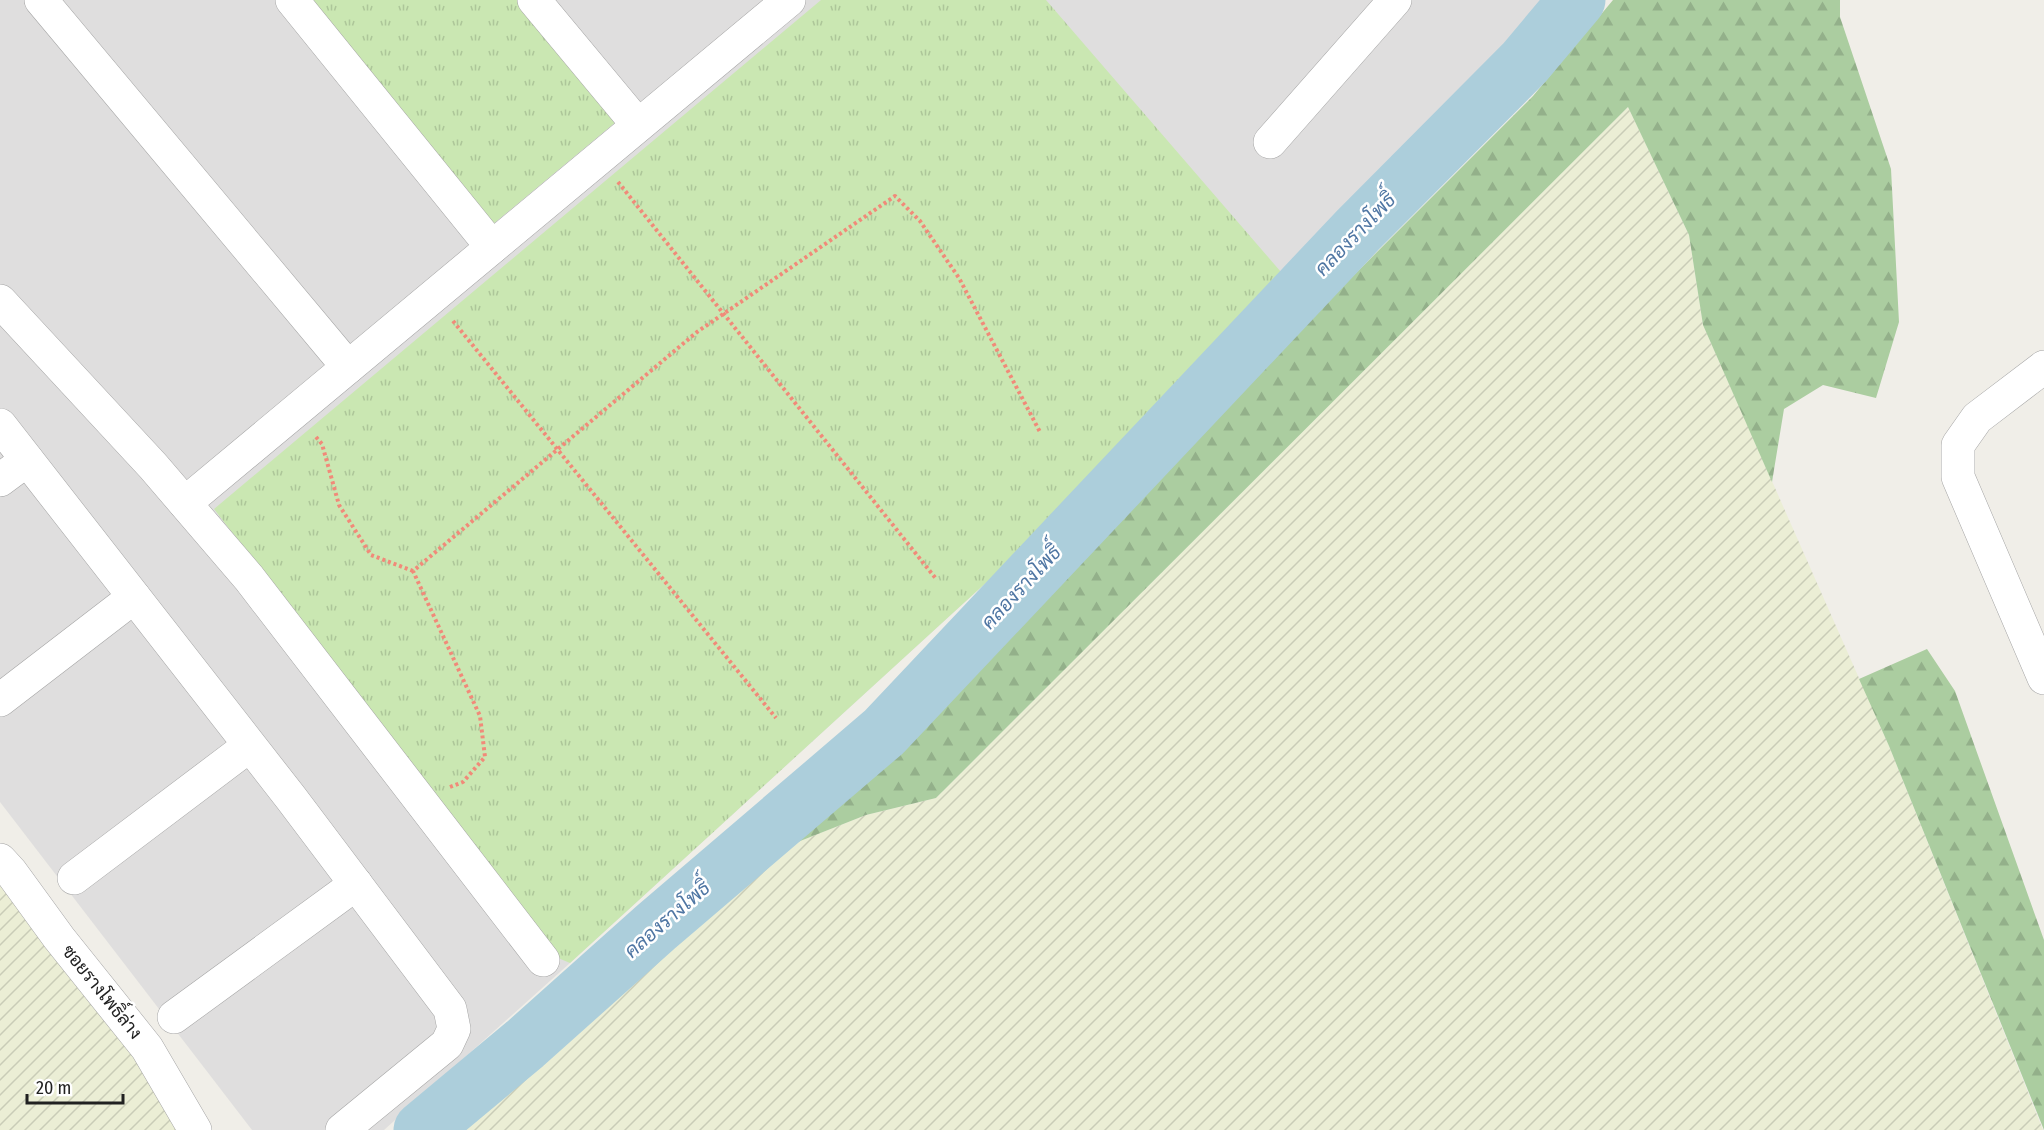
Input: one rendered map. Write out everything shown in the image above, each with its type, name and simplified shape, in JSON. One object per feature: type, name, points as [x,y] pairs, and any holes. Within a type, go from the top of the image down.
[{"type":"street","points":[[41,0],[348,367]]},
{"type":"street","points":[[292,0],[492,247]]},
{"type":"street","points":[[534,0],[638,125]]},
{"type":"street","points":[[1270,142],[1395,0]]},
{"type":"street","points":[[185,503],[785,1]]},
{"type":"street","points":[[0,301],[153,466],[249,578],[543,960]]},
{"type":"street","points":[[2044,367],[1977,418],[1958,445],[1958,477],[2044,678]]},
{"type":"street","points":[[0,425],[356,884],[450,1009],[453,1029],[447,1044],[342,1130]]},
{"type":"street","points":[[0,480],[27,460]]},
{"type":"street","points":[[0,700],[134,597]]},
{"type":"street","points":[[74,878],[249,746]]},
{"type":"street","name":"ซอยรางโพธิ์ล่าง","points":[[0,860],[147,1048],[195,1130]]},
{"type":"street","points":[[174,1017],[356,884]]},
{"type":"path","points":[[599,158],[937,580]]},
{"type":"path","points":[[413,571],[697,332],[895,196],[921,221],[959,278],[1040,432]]},
{"type":"path","points":[[433,296],[776,718]]},
{"type":"path","points":[[297,410],[322,444],[339,505],[371,555],[413,571],[480,716],[485,757],[463,783],[417,796]]},
{"type":"shaded area","points":[[0,0],[1546,0],[1298,273],[989,580],[384,1130],[252,1130],[0,802]]},
{"type":"green space","points":[[310,0],[518,0],[617,121],[492,225]]},
{"type":"green space","points":[[821,0],[1046,0],[1281,272],[1298,273],[989,580],[570,963],[558,958],[214,509]]},
{"type":"green space","points":[[1613,0],[1840,0],[1840,17],[1891,169],[1899,322],[1876,398],[1823,385],[1784,409],[1772,482],[1703,325],[1689,235],[1628,107],[936,798],[866,815],[780,849],[1533,96]]},
{"type":"green space","points":[[1628,107],[1689,235],[1703,325],[1889,746],[2043,1130],[455,1130],[780,849],[866,815],[936,798]]},
{"type":"green space","points":[[1927,649],[1955,691],[2044,940],[2044,1130],[1889,746],[1859,679]]},
{"type":"green space","points":[[0,883],[157,1080],[182,1130],[0,1130]]},
{"type":"waterway","name":"คลองรางโพธิ์","points":[[422,1130],[525,1044],[656,927],[884,732],[1358,230],[1525,62],[1577,0]]}]
